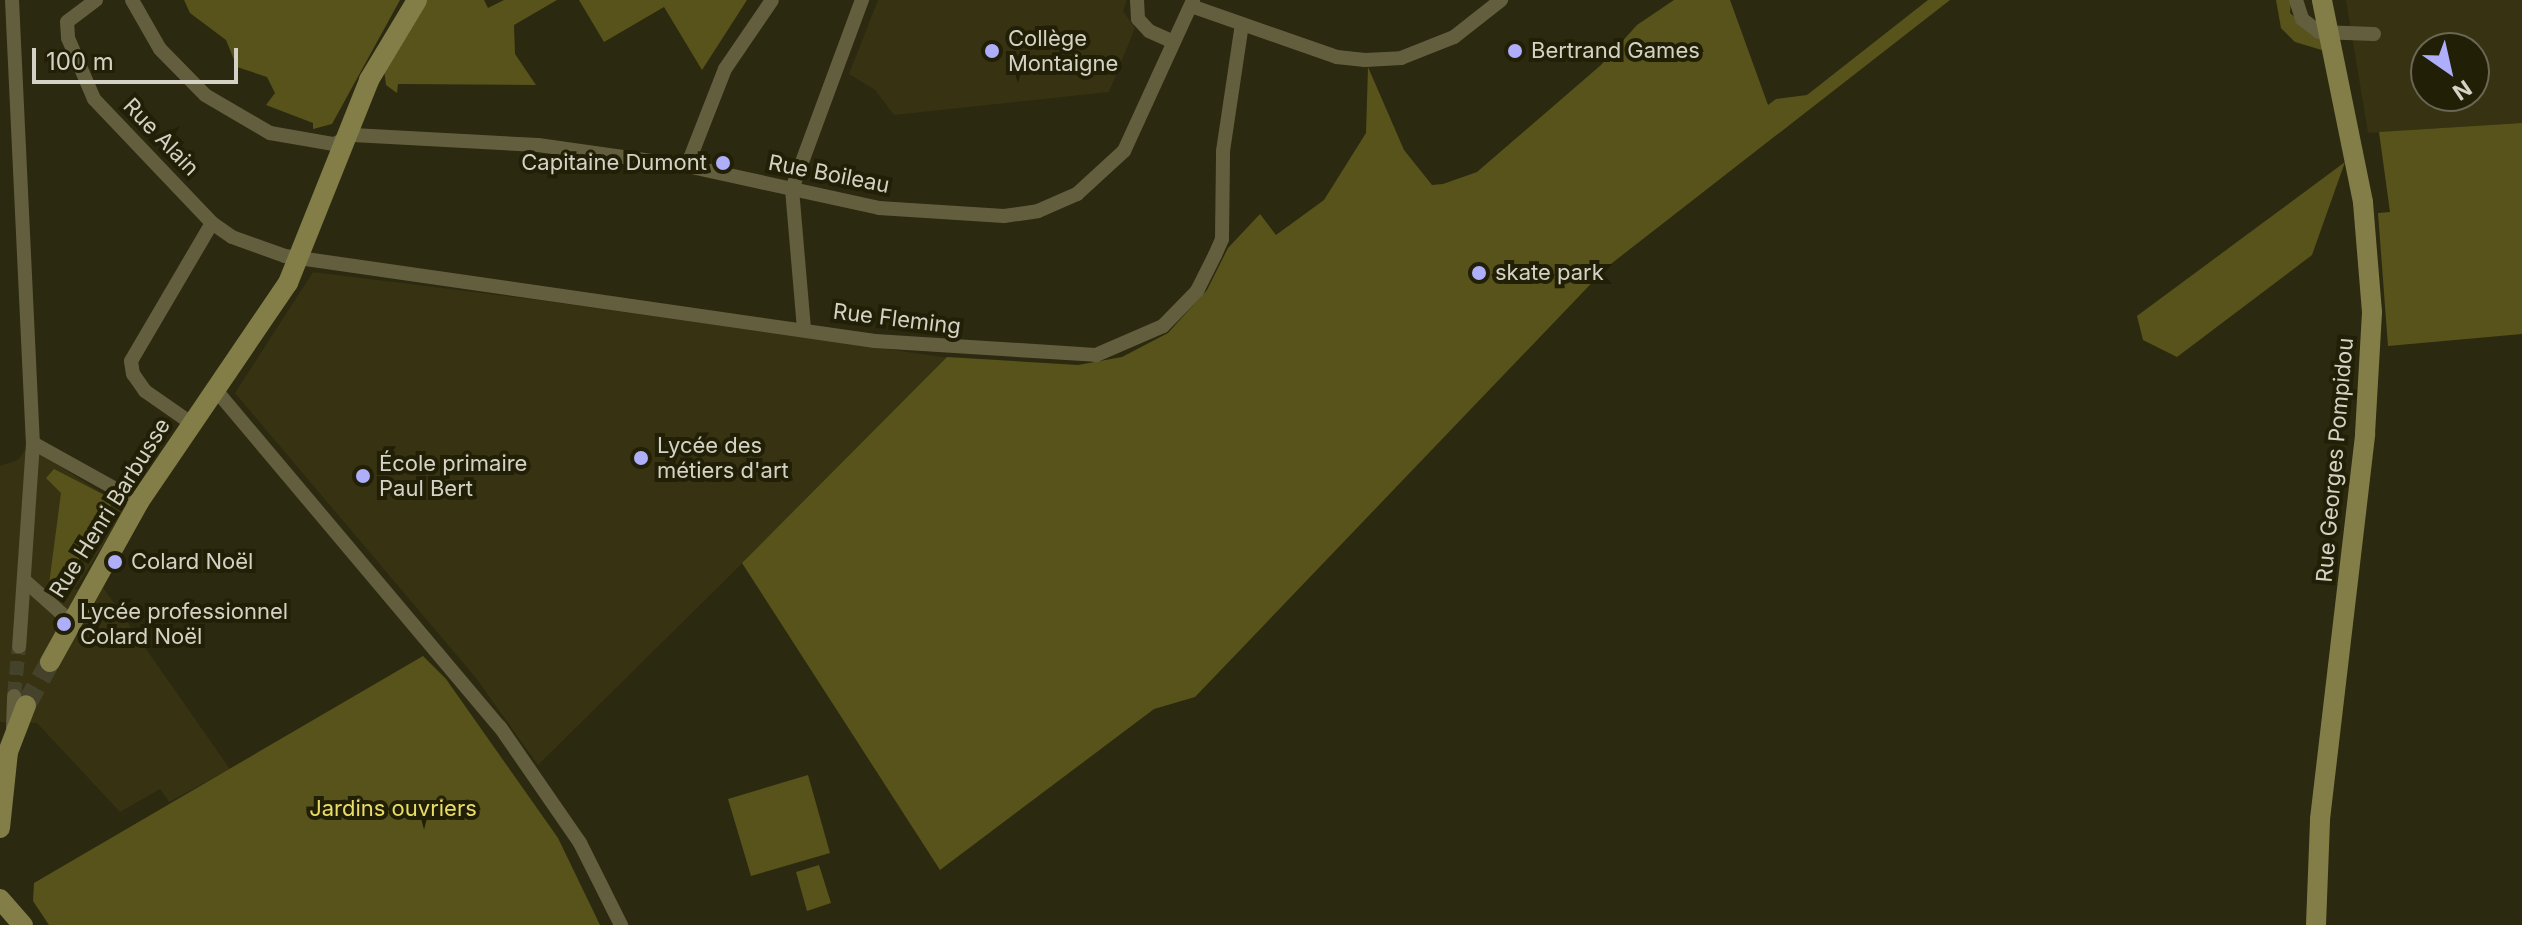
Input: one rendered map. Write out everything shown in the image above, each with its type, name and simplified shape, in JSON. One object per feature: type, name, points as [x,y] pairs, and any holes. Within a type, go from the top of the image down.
[{"type":"main road","points":[[301,258],[343,139],[369,80],[417,0]]},
{"type":"main road","name":"Rue Georges Pompidou","points":[[2316,925],[2320,819],[2372,349],[2370,264],[2334,34],[2322,0]]},
{"type":"main road","name":"Rue Georges Pompidou","points":[[2334,0],[2334,34]]},
{"type":"main road","name":"Rue Henri Barbusse","points":[[50,662],[70,621],[139,502],[301,258]]},
{"type":"main road","points":[[0,828],[20,701]]},
{"type":"main road","points":[[0,899],[23,925]]},
{"type":"street","points":[[12,0],[33,443],[19,647]]},
{"type":"street","name":"Rue Alain","points":[[96,0],[67,22],[68,38],[94,99],[212,223],[232,237],[301,258]]},
{"type":"street","name":"Rue Boileau","points":[[132,0],[160,49],[205,95],[270,133],[327,143],[353,135],[538,145],[687,166],[879,208],[954,215],[1038,211],[1091,184],[1124,151],[1192,3]]},
{"type":"street","points":[[687,166],[725,69],[772,0]]},
{"type":"street","points":[[804,329],[792,189],[862,0]]},
{"type":"street","points":[[1137,0],[1144,25],[1174,42]]},
{"type":"street","points":[[1192,3],[1337,57],[1401,58],[1454,37],[1501,0]]},
{"type":"street","points":[[2296,0],[2302,19],[2334,34],[2374,34]]},
{"type":"street","name":"Rue Fleming","points":[[301,258],[460,285],[936,348],[1096,355],[1147,336],[1177,314],[1201,284],[1222,239],[1223,151],[1242,24]]},
{"type":"street","points":[[191,423],[145,391],[133,374],[131,361],[212,223]]},
{"type":"street","points":[[212,394],[220,395],[500,727],[580,843],[621,925]]},
{"type":"street","points":[[33,443],[139,502]]},
{"type":"street","points":[[24,580],[70,621]]},
{"type":"shaded area","name":"Collège Montaigne","points":[[878,0],[1127,0],[1123,11],[1135,28],[1109,92],[894,115],[875,90],[849,74]]},
{"type":"shaded area","points":[[2346,0],[2522,0],[2522,123],[2368,133]]},
{"type":"shaded area","name":"Lycée des métiers d'art","points":[[313,272],[950,358],[538,765],[476,678],[235,393]]},
{"type":"shaded area","name":"Lycée professionnel Colard Noël","points":[[28,446],[127,509],[74,590],[102,586],[230,769],[169,802],[160,789],[120,812],[37,723],[0,722],[0,466],[18,460]]},
{"type":"green space","points":[[184,0],[400,0],[332,124],[313,129],[313,123],[266,105],[275,93],[267,77],[237,67],[226,40],[190,13]]},
{"type":"green space","points":[[424,0],[484,0],[488,8],[504,0],[557,0],[514,25],[515,54],[536,85],[398,84],[397,93],[386,85],[384,69]]},
{"type":"green space","points":[[579,0],[747,0],[702,70],[664,7],[604,42]]},
{"type":"green space","points":[[1674,0],[1730,0],[1768,105],[1776,99],[1807,95],[1928,0],[1950,0],[1607,267],[1195,697],[1154,709],[940,870],[742,563],[947,357],[1078,365],[1122,357],[1168,333],[1207,290],[1228,248],[1260,214],[1276,235],[1324,200],[1366,133],[1368,67],[1404,150],[1432,185],[1443,184],[1477,172],[1601,65],[1637,25]]},
{"type":"green space","points":[[2276,0],[2291,0],[2290,13],[2323,41],[2325,51],[2295,42],[2281,28]]},
{"type":"green space","points":[[2522,123],[2522,334],[2388,346],[2378,213],[2390,212],[2379,132]]},
{"type":"green space","points":[[2345,162],[2312,255],[2177,357],[2143,340],[2137,316]]},
{"type":"green space","points":[[54,469],[118,502],[111,505],[58,594],[49,584],[61,493],[46,478]]},
{"type":"green space","name":"Jardins ouvriers","points":[[423,656],[446,679],[558,838],[600,925],[49,925],[33,901],[34,883]]},
{"type":"green space","points":[[808,775],[830,853],[751,876],[728,799]]},
{"type":"green space","points":[[819,865],[831,903],[807,911],[796,872]]},
{"type":"tunnel","points":[[14,696],[19,647]]},
{"type":"tunnel","points":[[26,705],[50,662]]},
{"type":"place","name":"Collège Montaigne","points":[[992,51]]},
{"type":"place","name":"Bertrand Games","points":[[1515,51]]},
{"type":"place","name":"Capitaine Dumont","points":[[723,163]]},
{"type":"place","name":"skate park","points":[[1479,273]]},
{"type":"place","name":"Lycée des métiers d'art","points":[[641,458]]},
{"type":"place","name":"École primaire Paul Bert","points":[[363,476]]},
{"type":"place","name":"Colard Noël","points":[[115,562]]},
{"type":"place","name":"Lycée professionnel Colard Noël","points":[[64,624]]}]
